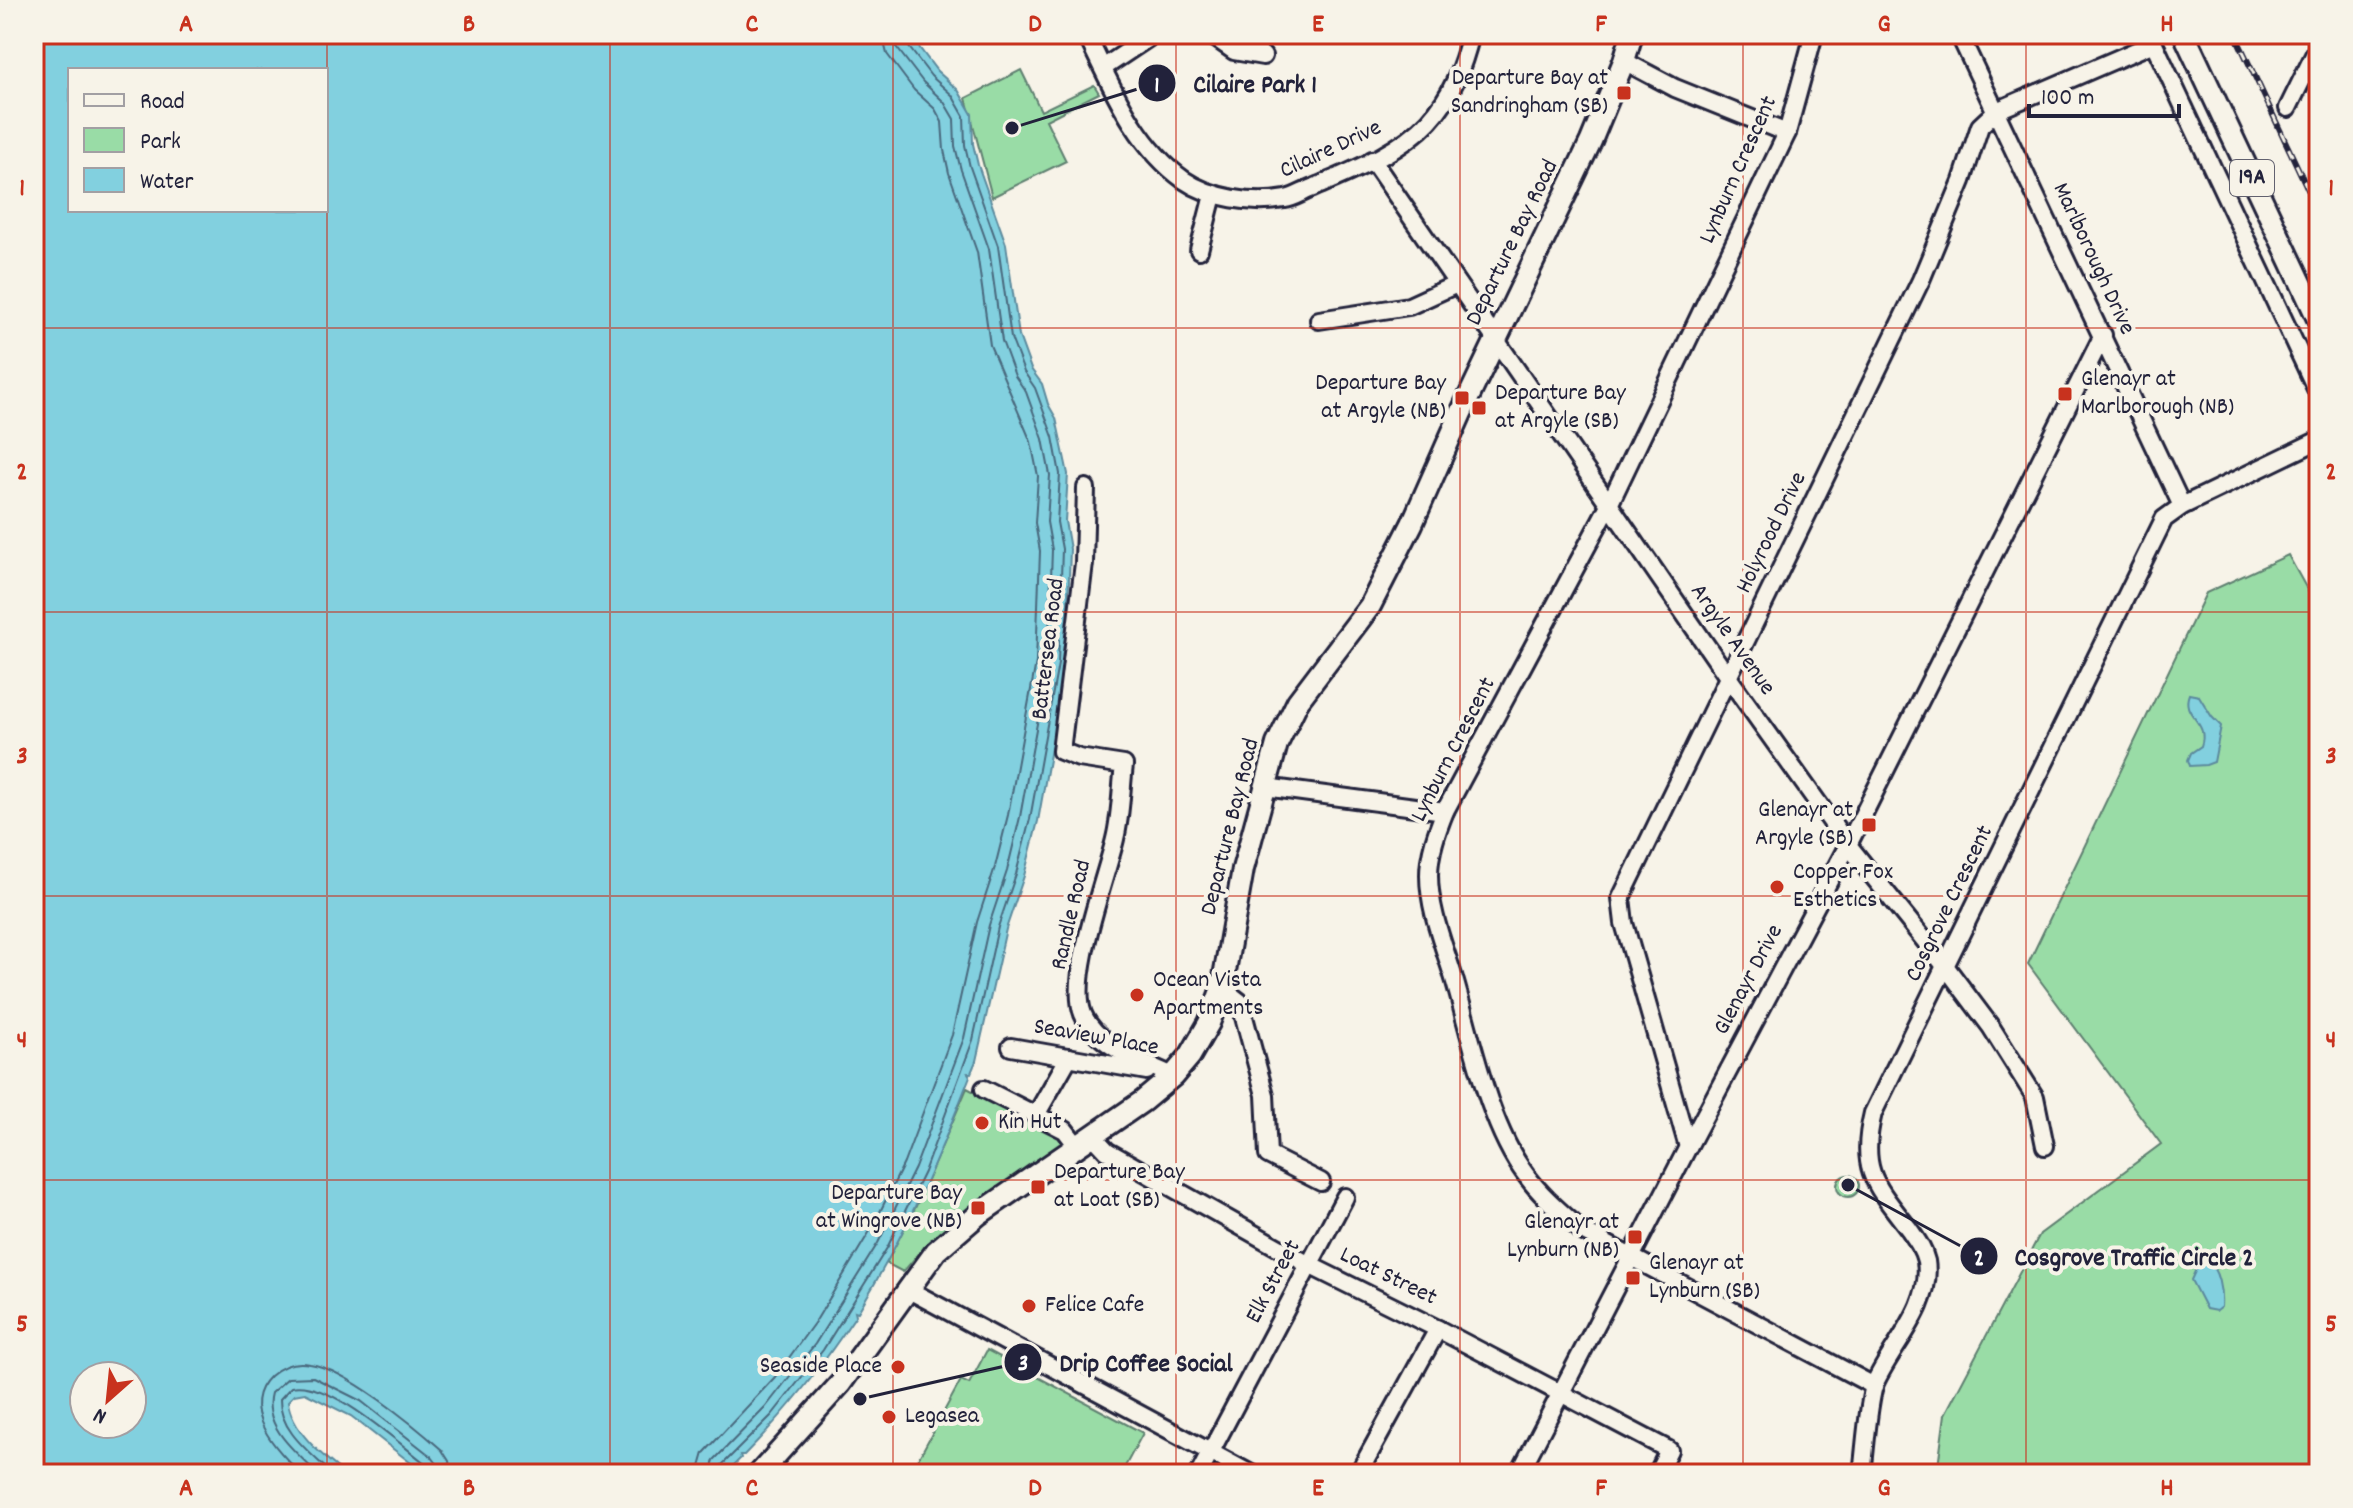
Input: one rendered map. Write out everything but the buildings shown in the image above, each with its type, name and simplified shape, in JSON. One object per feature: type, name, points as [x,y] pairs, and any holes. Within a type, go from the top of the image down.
[{"type":"main road","name":"Departure Bay Road","points":[[759,1474],[824,1405],[907,1289],[948,1239],[979,1214],[1086,1142],[1173,1076],[1190,1056],[1209,1023],[1222,988],[1243,869],[1277,744],[1298,701],[1370,606],[1412,524],[1591,141],[1632,34]]},
{"type":"main road","name":"19A","points":[[2184,34],[2319,321]]},
{"type":"street","name":"Cilaire Drive","points":[[1086,34],[1138,133],[1161,161],[1187,182],[1213,195],[1254,200],[1285,199],[1396,148],[1427,123],[1444,104],[1463,67],[1471,34]]},
{"type":"street","points":[[1103,68],[1154,34]]},
{"type":"street","points":[[1210,34],[1234,51],[1263,56]]},
{"type":"street","name":"Lynburn Crescent","points":[[1814,34],[1787,133],[1609,505],[1445,811],[1435,834],[1429,875],[1434,912],[1492,1105],[1506,1143],[1525,1174],[1549,1202],[1582,1231],[1874,1386]]},
{"type":"street","name":"Marlborough Drive","points":[[1959,34],[2182,506]]},
{"type":"street","points":[[1996,111],[2152,38],[2319,395]]},
{"type":"street","points":[[2288,108],[2319,45]]},
{"type":"street","points":[[1624,61],[1675,88],[1787,133]]},
{"type":"street","name":"Holyrood Drive","points":[[1688,1147],[1624,923],[1621,898],[1921,280],[1962,181],[1980,126],[1996,111]]},
{"type":"street","name":"Argyle Avenue","points":[[1372,160],[1728,677],[1848,845],[1991,1027],[2035,1097],[2045,1146]]},
{"type":"street","points":[[1199,250],[1213,195]]},
{"type":"street","points":[[1319,320],[1409,306],[1457,284]]},
{"type":"street","name":"Glenayr Drive","points":[[1519,1474],[1848,845],[2103,335]]},
{"type":"street","name":"Cosgrove Crescent","points":[[1862,1474],[1874,1386],[1918,1308],[1926,1280],[1926,1261],[1920,1244],[1878,1188],[1869,1169],[1867,1139],[1873,1113],[2164,519],[2182,506],[2319,440]]},
{"type":"street","name":"Battersea Road","points":[[1086,488],[1084,563],[1061,751],[1079,758],[1124,765]]},
{"type":"street","name":"Randle Road","points":[[1124,765],[1116,838],[1096,899],[1079,986],[1082,1013],[1097,1034],[1122,1052],[1173,1076]]},
{"type":"street","points":[[1265,787],[1445,811]]},
{"type":"street","points":[[1222,988],[1240,1002],[1265,1095],[1268,1155],[1321,1182]]},
{"type":"street","name":"Seaview Place","points":[[1011,1047],[1173,1076]]},
{"type":"street","points":[[1036,1115],[1069,1057]]},
{"type":"street","name":"Loat Street","points":[[984,1089],[1107,1151],[1311,1266],[1669,1450],[1657,1474]]},
{"type":"street","name":"Elk Street","points":[[1199,1474],[1345,1197]]},
{"type":"street","points":[[907,1289],[1251,1474]]},
{"type":"street","points":[[1358,1474],[1438,1329]]},
{"type":"green space","points":[[1021,70],[1041,111],[1094,85],[1099,93],[1046,120],[1066,161],[992,197],[966,98]]},
{"type":"green space","points":[[2288,555],[2319,611],[2319,1474],[1937,1474],[1945,1414],[2040,1234],[2161,1144],[2028,964],[2206,593]]},
{"type":"green space","points":[[967,1088],[1067,1141],[959,1216],[903,1272],[886,1263],[916,1206]]},
{"type":"green space","points":[[1848,1175],[1856,1178],[1859,1186],[1856,1194],[1848,1197],[1840,1194],[1837,1186],[1840,1178]]},
{"type":"green space","points":[[987,1350],[1143,1433],[1121,1474],[910,1474],[961,1380],[969,1384]]},
{"type":"water","points":[[34,34],[909,34],[937,71],[958,90],[972,114],[973,144],[978,165],[1006,244],[1019,336],[1031,369],[1042,384],[1056,418],[1068,474],[1065,521],[1070,549],[1066,665],[1038,821],[1006,929],[976,1061],[971,1073],[968,1073],[970,1076],[945,1139],[891,1253],[843,1335],[790,1405],[725,1474],[425,1474],[351,1416],[305,1393],[294,1395],[288,1401],[295,1423],[345,1474],[34,1474]]},
{"type":"water","points":[[2189,694],[2199,696],[2221,726],[2214,762],[2206,765],[2190,766],[2188,760],[2191,753],[2201,746],[2203,737],[2199,724],[2188,708]]},
{"type":"water","points":[[2206,1261],[2219,1281],[2221,1307],[2216,1311],[2206,1309],[2191,1280],[2197,1267]]},
{"type":"railway","points":[[2235,34],[2319,213]]},
{"type":"place","name":"Departure Bay at Sandringham (SB)","points":[[1624,93]]},
{"type":"place","name":"Cilaire Park 1","points":[[1012,128]]},
{"type":"place","name":"Glenayr at Marlborough (NB)","points":[[2065,394]]},
{"type":"place","name":"Departure Bay at Argyle (NB)","points":[[1462,398]]},
{"type":"place","name":"Departure Bay at Argyle (SB)","points":[[1479,408]]},
{"type":"place","name":"Glenayr at Argyle (SB)","points":[[1869,825]]},
{"type":"place","name":"Copper Fox Esthetics","points":[[1777,887]]},
{"type":"place","name":"Ocean Vista Apartments","points":[[1137,995]]},
{"type":"place","name":"Kin Hut","points":[[982,1123]]},
{"type":"place","name":"Cosgrove Traffic Circle 2","points":[[1848,1185]]},
{"type":"place","name":"Departure Bay at Loat (SB)","points":[[1038,1187]]},
{"type":"place","name":"Departure Bay at Wingrove (NB)","points":[[978,1208]]},
{"type":"place","name":"Glenayr at Lynburn (NB)","points":[[1635,1237]]},
{"type":"place","name":"Glenayr at Lynburn (SB)","points":[[1633,1278]]},
{"type":"place","name":"Felice Cafe","points":[[1029,1306]]},
{"type":"place","name":"Seaside Place","points":[[898,1367]]},
{"type":"place","name":"Drip Coffee Social","points":[[860,1399]]},
{"type":"place","name":"Legasea","points":[[889,1417]]}]
